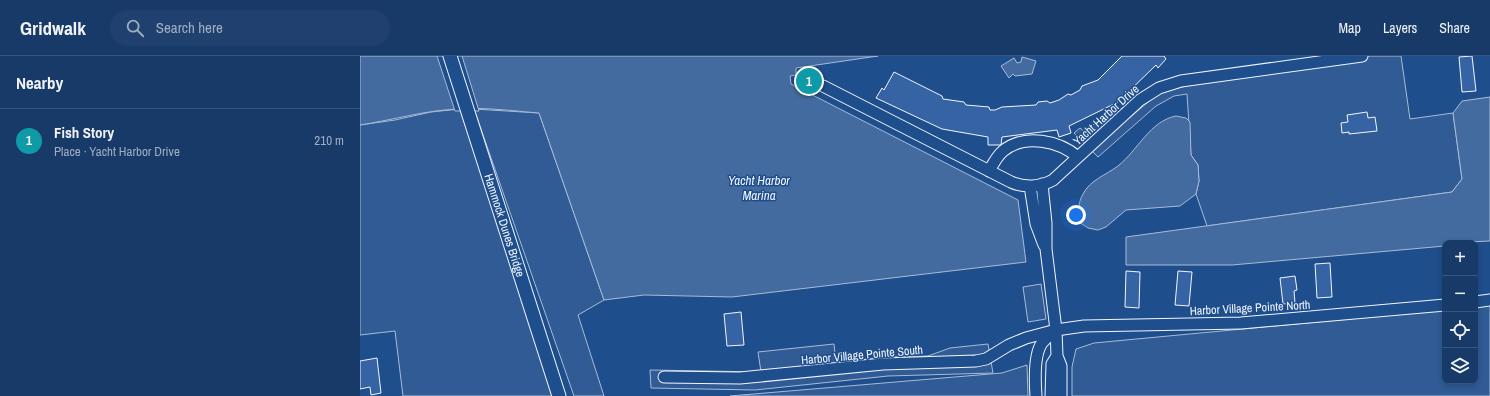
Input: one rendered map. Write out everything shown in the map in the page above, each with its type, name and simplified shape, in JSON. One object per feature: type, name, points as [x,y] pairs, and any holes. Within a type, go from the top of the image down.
[{"type":"main road","name":"Hammock Dunes Bridge","points":[[450,56],[559,396]]},
{"type":"street","name":"Yacht Harbor Drive","points":[[824,86],[1014,184],[1030,186],[1053,180],[1140,100],[1165,85],[1181,81],[1362,56]]},
{"type":"street","points":[[989,171],[1003,151],[1012,145],[1027,142],[1055,143],[1066,147],[1078,157]]},
{"type":"street","points":[[1042,184],[1046,224],[1046,249],[1056,330],[1057,356],[1060,366],[1061,396]]},
{"type":"street","points":[[1030,186],[1036,224],[1046,249]]},
{"type":"street","points":[[1478,302],[1490,300]]},
{"type":"street","name":"Harbor Village Pointe North","points":[[1056,330],[1096,326],[1277,321],[1442,305]]},
{"type":"street","points":[[1036,396],[1035,378],[1040,349],[1042,343],[1056,330]]},
{"type":"street","name":"Harbor Village Pointe South","points":[[664,377],[740,378],[883,364],[976,361],[986,359],[1020,340],[1056,330]]},
{"type":"street","points":[[1051,396],[1050,377],[1052,364],[1057,356]]},
{"type":"street","points":[[1035,378],[1050,377]]},
{"type":"shaded area","points":[[1344,56],[1401,56],[1410,119],[1453,113],[1462,179],[1452,192],[1207,226],[1196,194],[1199,181],[1198,165],[1191,155],[1187,94],[1174,96],[1156,106],[1098,157],[1074,133],[1080,128],[1085,132],[1102,117],[1116,129],[1154,97],[1167,90],[1187,86],[1187,77]]},
{"type":"shaded area","points":[[460,109],[553,396],[403,396],[395,331],[360,335],[360,125],[395,120],[431,112]]},
{"type":"shaded area","points":[[474,109],[539,113],[604,300],[578,315],[604,396],[574,396]]},
{"type":"shaded area","points":[[1041,284],[1046,319],[1028,322],[1023,287]]},
{"type":"shaded area","points":[[1490,305],[1490,396],[1072,396],[1072,367],[1076,349],[1094,343],[1442,310],[1442,384],[1478,384],[1478,307]]},
{"type":"shaded area","points":[[834,344],[836,362],[890,357],[928,356],[950,348],[988,344],[993,373],[888,376],[755,390],[651,388],[650,370],[761,372],[758,352]]},
{"type":"shaded area","points":[[1027,365],[1028,396],[730,396],[1002,373]]},
{"type":"water","name":"Yacht Harbor Marina","points":[[360,56],[878,56],[796,68],[796,75],[790,76],[791,84],[1018,200],[1026,262],[732,297],[644,295],[604,300],[539,113],[479,108],[447,110],[422,113],[360,125]]},
{"type":"water","points":[[1022,57],[1036,61],[1032,74],[1015,76],[1013,74],[1009,78],[1001,66],[1014,58],[1017,63],[1021,62]]},
{"type":"water","points":[[1490,97],[1490,241],[1442,240],[1442,246],[1232,265],[1126,265],[1126,237],[1452,192],[1462,179],[1453,113],[1462,101]]},
{"type":"water","points":[[1176,116],[1186,118],[1190,122],[1191,155],[1198,165],[1199,181],[1196,194],[1180,206],[1126,210],[1106,227],[1098,230],[1088,228],[1079,222],[1079,204],[1086,189],[1099,178],[1118,166],[1151,130],[1167,119]]},
{"type":"pier","points":[[437,56],[462,56],[479,111],[455,111]]},
{"type":"building","points":[[1122,56],[1164,56],[1166,59],[1158,68],[1156,65],[1118,102],[1069,126],[1071,133],[1059,137],[1057,130],[1002,137],[1001,145],[988,145],[988,137],[942,129],[876,98],[882,88],[884,90],[894,72],[942,96],[943,99],[964,102],[966,105],[989,107],[990,110],[995,110],[1002,107],[1036,105],[1038,102],[1047,101],[1050,103],[1059,100],[1068,94],[1071,95],[1080,90],[1082,86],[1098,80]]},
{"type":"building","points":[[1472,56],[1476,91],[1462,92],[1459,57]]},
{"type":"building","points":[[1367,112],[1368,118],[1375,117],[1377,131],[1349,134],[1349,132],[1342,133],[1341,123],[1348,122],[1347,115]]},
{"type":"building","points":[[1330,263],[1332,297],[1317,298],[1315,264]]},
{"type":"building","points":[[1126,271],[1140,272],[1139,308],[1125,307]]},
{"type":"building","points":[[1178,271],[1192,272],[1189,306],[1175,305]]},
{"type":"building","points":[[1295,276],[1297,290],[1294,291],[1295,303],[1283,304],[1280,278]]},
{"type":"building","points":[[741,312],[744,345],[727,346],[724,314]]},
{"type":"building","points":[[377,358],[381,393],[371,395],[370,387],[360,389],[360,361]]},
{"type":"place","name":"Fish Story","points":[[809,81]]}]
